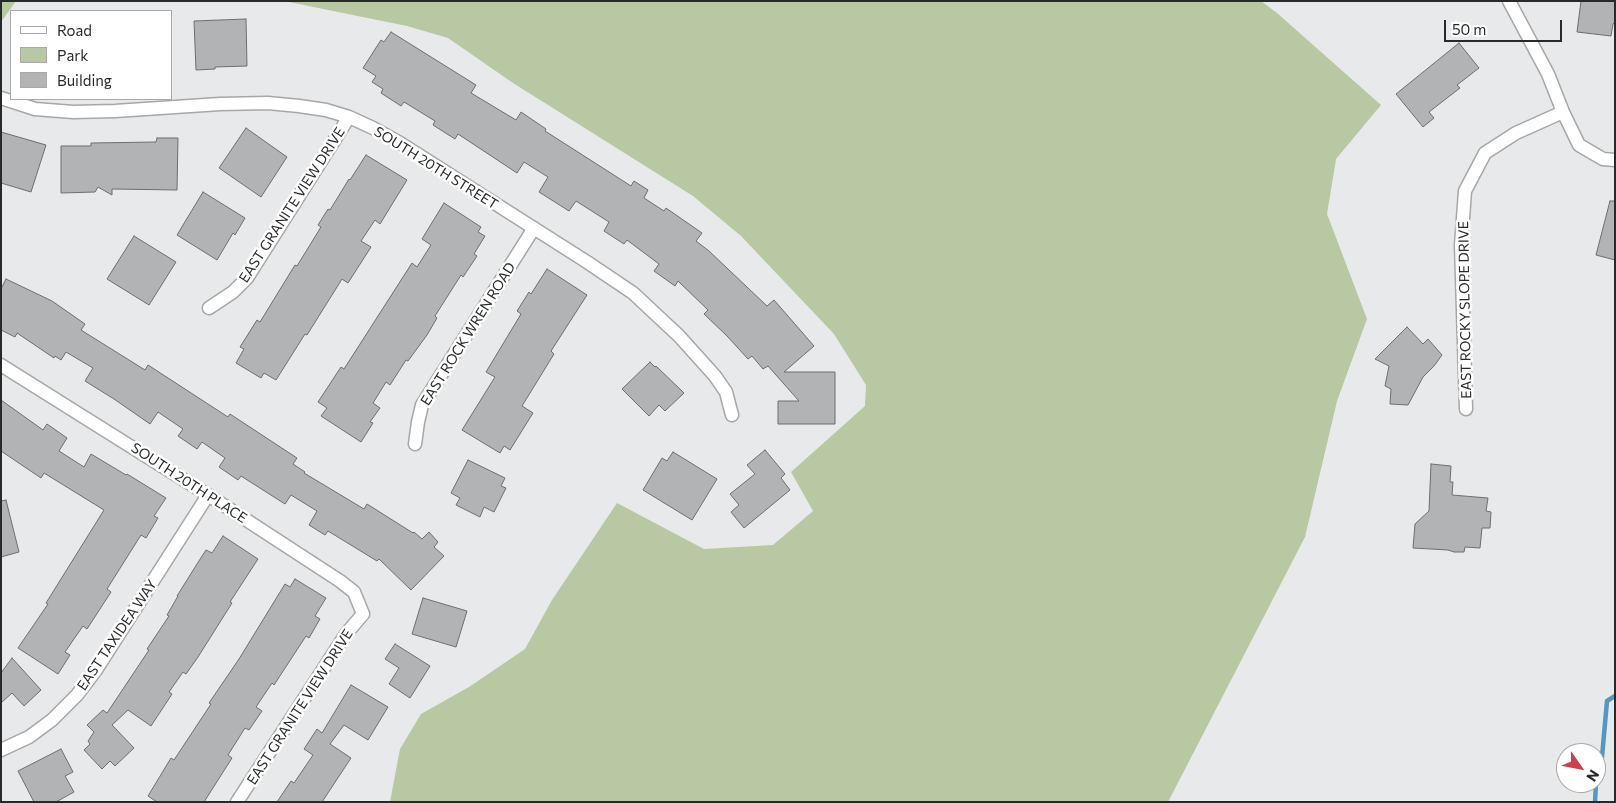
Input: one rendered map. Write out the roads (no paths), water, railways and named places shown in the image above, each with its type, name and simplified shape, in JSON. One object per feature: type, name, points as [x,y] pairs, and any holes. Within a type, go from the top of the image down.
[{"type":"street","points":[[1509,1],[1548,74],[1579,145],[1603,159],[1615,160]]},
{"type":"street","name":"SOUTH 20TH STREET","points":[[1,98],[34,109],[73,112],[115,112],[220,104],[268,103],[326,110],[349,117],[400,143],[633,293],[653,311],[715,376],[726,392],[732,415]]},
{"type":"street","name":"EAST ROCKY SLOPE DRIVE","points":[[1466,409],[1461,245],[1464,192],[1485,153],[1516,133],[1563,112]]},
{"type":"street","name":"EAST GRANITE VIEW DRIVE","points":[[209,308],[233,292],[247,278],[349,117]]},
{"type":"street","name":"EAST ROCK WREN ROAD","points":[[416,444],[422,405],[534,228]]},
{"type":"street","name":"SOUTH 20TH PLACE","points":[[1,365],[208,495],[340,581],[354,592],[363,614]]},
{"type":"street","name":"EAST TAXIDEA WAY","points":[[1,750],[29,737],[52,720],[77,695],[96,670],[208,495]]},
{"type":"street","name":"EAST GRANITE VIEW DRIVE","points":[[238,802],[346,634],[363,614]]},
{"type":"waterway","points":[[1603,743],[1607,701],[1615,696]]},
{"type":"waterway","points":[[1595,793],[1595,802]]}]
